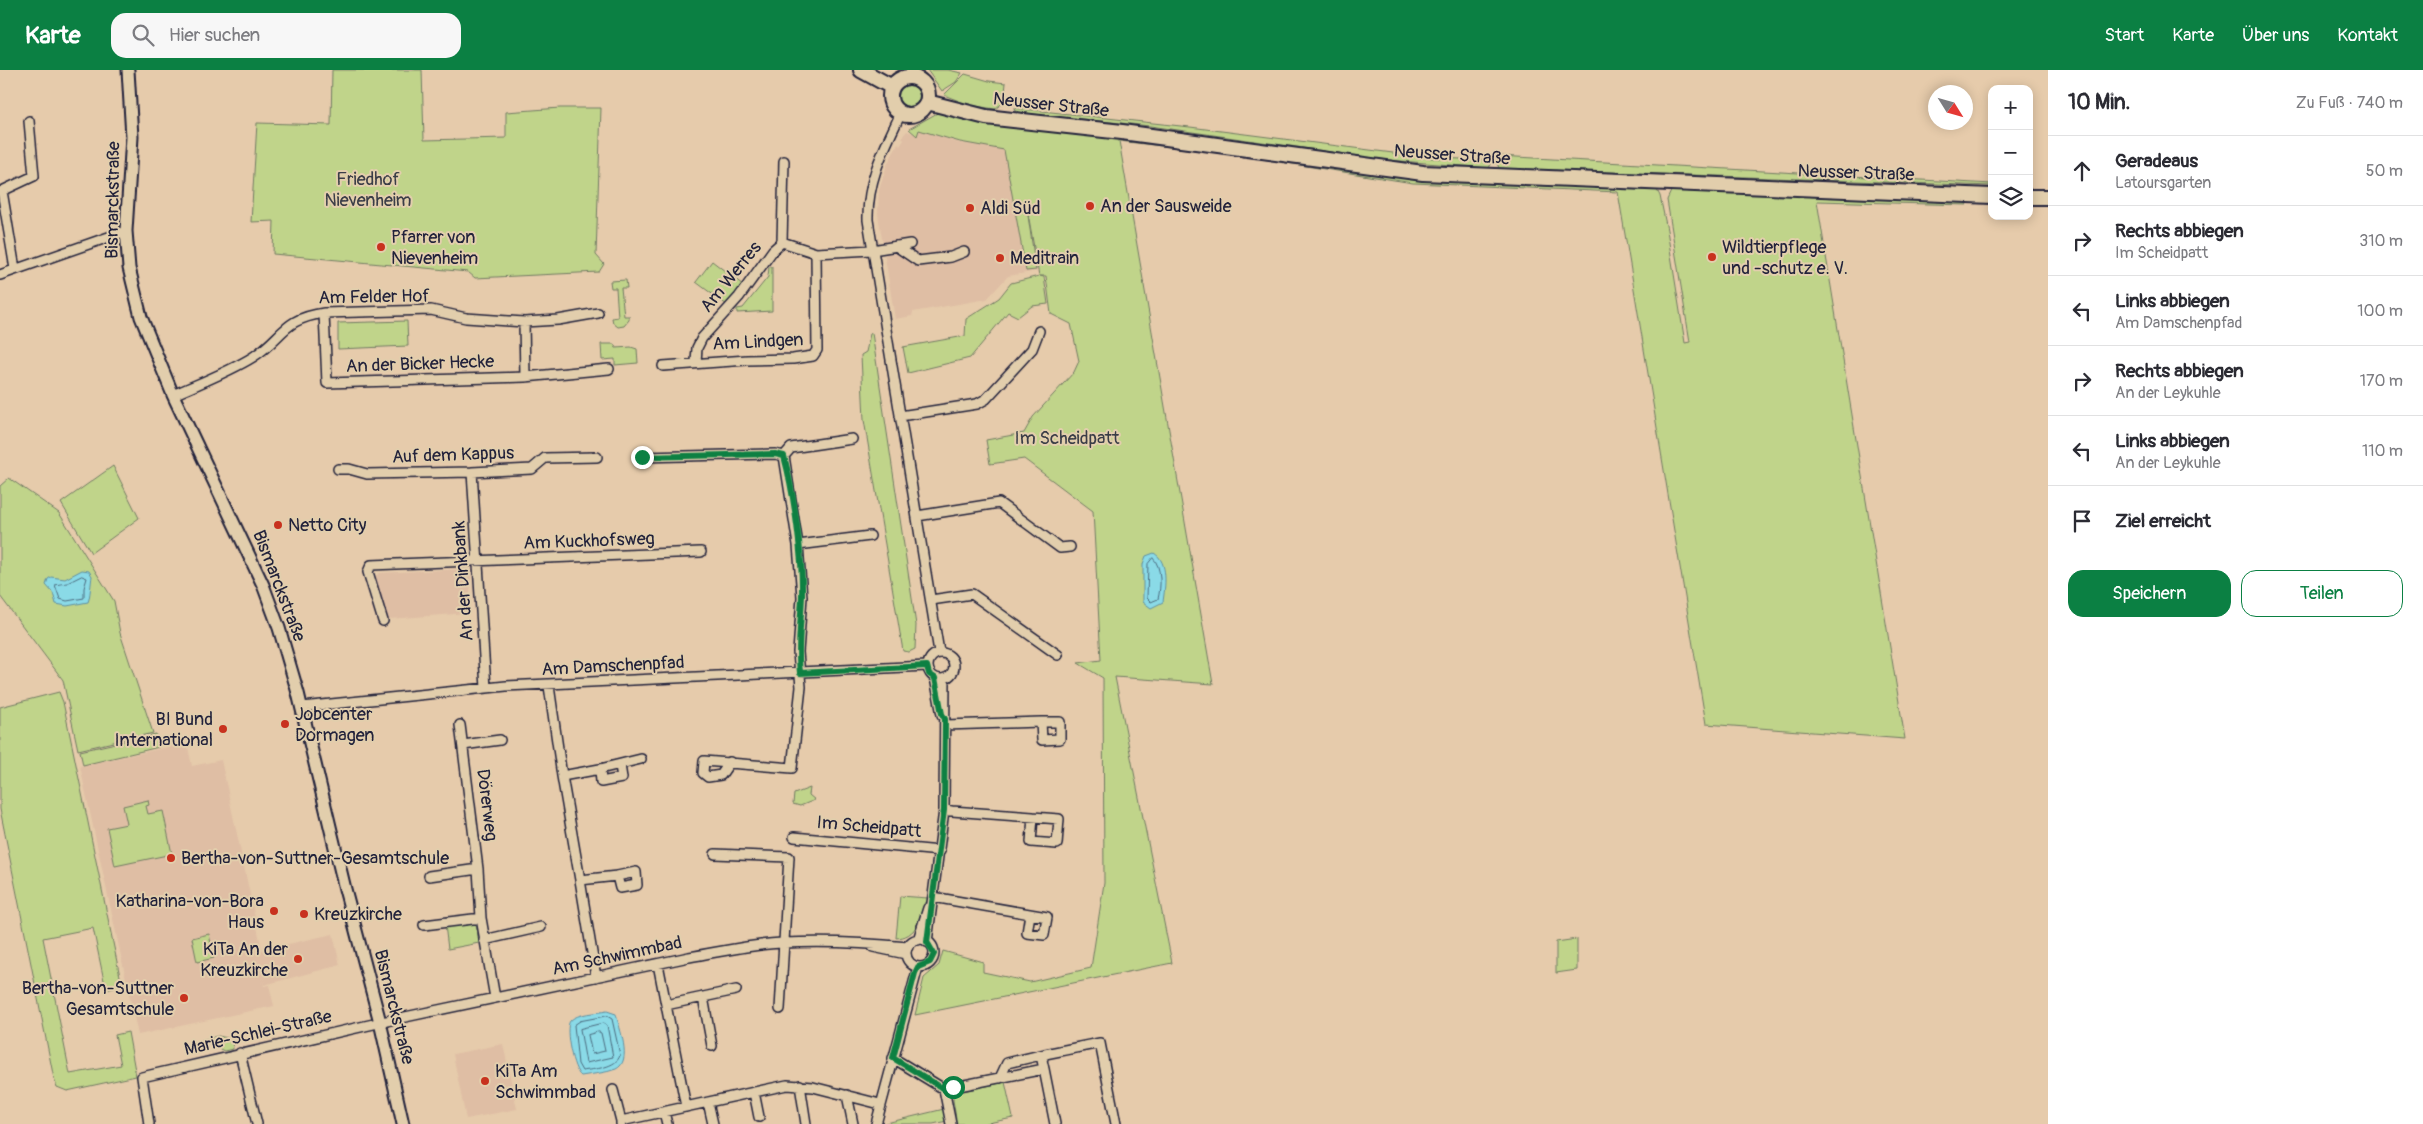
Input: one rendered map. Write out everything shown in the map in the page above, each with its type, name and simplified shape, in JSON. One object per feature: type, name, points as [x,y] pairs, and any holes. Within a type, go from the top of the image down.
[{"type":"main road","points":[[861,70],[892,87]]},
{"type":"main road","points":[[913,74],[926,88],[927,102],[916,114],[901,113],[891,102],[892,87],[902,78],[913,74]]},
{"type":"main road","name":"Neusser Straße","points":[[927,102],[986,117],[1122,132],[1423,173],[1986,196]]},
{"type":"main road","points":[[2033,197],[2048,197]]},
{"type":"street","name":"Bismarckstraße","points":[[128,70],[132,137],[126,231],[129,268],[141,317],[173,396],[264,585],[290,662],[345,889],[380,1022],[403,1124]]},
{"type":"street","points":[[901,113],[881,154],[870,185],[868,220],[939,652],[932,655],[927,666]]},
{"type":"street","points":[[14,269],[2,191],[34,176],[29,121]]},
{"type":"street","points":[[782,242],[784,160]]},
{"type":"street","points":[[0,276],[14,269],[126,231]]},
{"type":"street","name":"Am Werres","points":[[696,362],[697,348],[702,338],[739,297],[772,250],[782,242],[816,253],[872,250]]},
{"type":"street","points":[[872,250],[910,244]]},
{"type":"street","points":[[896,246],[918,262],[951,257],[964,252]]},
{"type":"street","name":"Am Lindgen","points":[[663,366],[696,362],[794,359],[813,356],[817,350],[816,253]]},
{"type":"street","name":"Am Felder Hof","points":[[173,396],[254,357],[294,321],[308,316],[324,313],[431,310],[466,318],[524,322],[558,320],[598,313]]},
{"type":"street","name":"An der Bicker Hecke","points":[[324,313],[327,384],[525,376],[609,369]]},
{"type":"street","points":[[524,322],[525,376]]},
{"type":"street","points":[[900,416],[977,404],[986,399],[1032,349],[1039,331]]},
{"type":"street","points":[[784,456],[791,448],[852,439]]},
{"type":"street","points":[[642,457],[775,454],[784,456]]},
{"type":"street","points":[[730,762],[792,768],[801,687],[798,652],[802,597],[798,545],[784,456]]},
{"type":"street","name":"Auf dem Kappus","points":[[338,469],[350,469],[367,474],[472,472],[532,469],[544,458],[597,457]]},
{"type":"street","name":"An der Dinkbank","points":[[472,472],[486,688]]},
{"type":"street","points":[[917,516],[999,503],[1060,548],[1070,548]]},
{"type":"street","points":[[798,545],[870,536]]},
{"type":"street","name":"Am Kuckhofsweg","points":[[382,620],[368,572],[371,565],[701,552]]},
{"type":"street","points":[[931,600],[972,594],[1058,655]]},
{"type":"street","name":"Im Scheidpatt","points":[[876,1124],[918,967],[927,965],[933,958],[933,949],[923,941],[933,897],[944,810],[945,678],[954,669],[953,661],[948,654],[939,652]]},
{"type":"street","name":"Am Damschenpfad","points":[[302,707],[486,688],[927,666]]},
{"type":"street","name":"Im Scheidpatt","points":[[927,666],[929,674],[935,678],[945,722]]},
{"type":"street","points":[[935,678],[945,678]]},
{"type":"street","points":[[548,686],[596,978]]},
{"type":"street","points":[[945,722],[1041,722]]},
{"type":"street","name":"Dörerweg","points":[[460,725],[478,869],[480,918],[494,998]]},
{"type":"street","points":[[463,745],[500,740]]},
{"type":"street","points":[[562,776],[620,766],[641,759]]},
{"type":"street","points":[[600,769],[601,782],[622,778],[620,766]]},
{"type":"street","points":[[944,810],[1033,817]]},
{"type":"street","name":"Im Scheidpatt","points":[[794,837],[940,851]]},
{"type":"street","points":[[715,854],[789,857],[780,1009]]},
{"type":"street","points":[[429,876],[478,869]]},
{"type":"street","points":[[580,880],[616,876]]},
{"type":"street","points":[[933,897],[1030,914]]},
{"type":"street","points":[[424,925],[480,918]]},
{"type":"street","points":[[484,940],[541,927]]},
{"type":"street","points":[[918,967],[910,962],[907,951],[923,941]]},
{"type":"street","name":"Am Schwimmbad","points":[[380,1022],[596,978],[688,957],[783,942],[863,944],[907,951]]},
{"type":"street","points":[[658,964],[686,1107]]},
{"type":"street","points":[[666,1006],[736,990]]},
{"type":"street","points":[[703,997],[712,1046]]},
{"type":"street","name":"Marie-Schlei-Straße","points":[[149,1124],[142,1076],[380,1022]]},
{"type":"street","points":[[1000,1078],[1007,1062],[1100,1043],[1116,1124]]},
{"type":"street","points":[[240,1053],[257,1124]]},
{"type":"street","points":[[1045,1054],[1042,1060],[1055,1124]]},
{"type":"street","points":[[893,1058],[944,1089],[1044,1069]]},
{"type":"street","points":[[613,1090],[621,1122],[787,1085],[800,1085],[880,1104]]},
{"type":"street","points":[[800,1085],[806,1124]]},
{"type":"street","points":[[944,1089],[951,1124]]},
{"type":"street","points":[[754,1092],[759,1117]]},
{"type":"street","points":[[847,1095],[853,1124]]},
{"type":"street","points":[[708,1102],[713,1124]]},
{"type":"street","points":[[664,1112],[667,1124]]},
{"type":"shaded area","points":[[919,130],[960,143],[1018,150],[1038,271],[1008,276],[987,299],[913,312],[912,316],[895,319],[878,214],[879,190],[887,165],[898,144],[900,146],[904,140],[902,137],[907,131],[917,135]]},
{"type":"shaded area","points":[[463,569],[471,576],[469,613],[388,619],[375,583],[375,577],[379,573]]},
{"type":"shaded area","name":"Bertha-von-Suttner-Gesamtschule","points":[[187,743],[192,766],[221,760],[262,950],[333,934],[340,965],[264,985],[262,980],[264,986],[269,985],[274,1006],[138,1035],[80,766]]},
{"type":"shaded area","name":"KiTa Am Schwimmbad","points":[[503,1044],[517,1109],[466,1119],[453,1054]]},
{"type":"green space","name":"Friedhof Nievenheim","points":[[332,70],[422,70],[424,140],[506,138],[506,112],[560,108],[601,108],[596,255],[604,264],[599,272],[475,278],[468,272],[273,254],[274,221],[251,222],[257,123],[331,125]]},
{"type":"green space","points":[[927,70],[948,70],[962,73],[956,82],[942,91]]},
{"type":"green space","points":[[965,74],[989,81],[1006,83],[1004,102],[995,109],[969,105],[944,95]]},
{"type":"green space","points":[[909,82],[919,86],[923,96],[919,106],[909,110],[899,106],[895,96],[899,86]]},
{"type":"green space","points":[[1014,108],[1190,127],[1432,158],[1493,160],[1489,168],[1388,160],[1150,126],[1033,114],[1015,111]]},
{"type":"green space","points":[[939,112],[980,121],[1181,144],[1656,188],[1660,196],[1667,230],[1685,343],[1690,342],[1667,200],[1672,189],[1964,200],[1967,205],[1817,201],[1905,739],[1706,724],[1618,192],[1413,183],[1230,154],[1119,141],[1213,684],[1115,677],[1172,963],[915,1015],[924,978],[939,965],[943,951],[983,962],[983,972],[1030,982],[1091,968],[1104,883],[1103,678],[1078,663],[1101,660],[1093,511],[1024,459],[990,464],[986,440],[1024,433],[1033,417],[1074,372],[1079,361],[1071,324],[1051,314],[1046,276],[1040,276],[1044,277],[1048,304],[1032,306],[1018,317],[1008,312],[970,358],[908,373],[903,347],[965,336],[966,319],[999,298],[1011,283],[1039,276],[1026,202],[1036,270],[1026,271],[1004,150],[960,142],[919,130],[917,136],[909,129]]},
{"type":"green space","points":[[1499,156],[1988,184],[1988,186],[1499,168],[1497,163]]},
{"type":"green space","points":[[712,261],[743,285],[727,305],[696,282]]},
{"type":"green space","points":[[769,267],[772,267],[772,311],[737,313],[737,309],[743,308],[768,277]]},
{"type":"green space","points":[[626,280],[627,288],[621,288],[624,316],[629,316],[629,320],[624,326],[618,327],[613,323],[612,318],[618,317],[616,288],[611,288],[610,281]]},
{"type":"green space","points":[[407,321],[408,346],[338,349],[338,323]]},
{"type":"green space","points":[[872,333],[916,625],[915,649],[909,652],[903,651],[864,420],[861,355],[866,352],[870,334]]},
{"type":"green space","points":[[601,344],[614,344],[616,348],[631,347],[637,349],[638,363],[615,365],[615,359],[602,360]]},
{"type":"green space","points":[[113,466],[139,518],[91,553],[61,503]]},
{"type":"green space","points":[[9,478],[59,513],[114,601],[120,633],[153,733],[78,750],[63,680],[0,596],[0,486]]},
{"type":"green space","points":[[59,692],[63,702],[122,986],[106,990],[93,928],[43,938],[70,1074],[121,1065],[115,1035],[128,1032],[136,1076],[67,1091],[57,1087],[54,1079],[0,809],[0,707]]},
{"type":"green space","points":[[156,734],[159,747],[83,765],[80,751]]},
{"type":"green space","points":[[810,788],[809,795],[815,800],[800,806],[793,804],[794,794]]},
{"type":"green space","points":[[148,800],[149,805],[146,806],[148,814],[163,811],[172,854],[115,866],[107,828],[127,824],[123,806]]},
{"type":"green space","points":[[900,896],[928,898],[920,924],[917,924],[909,934],[896,938]]},
{"type":"green space","points":[[472,921],[476,925],[479,943],[448,949],[445,925]]},
{"type":"green space","points":[[209,934],[214,958],[197,962],[192,938]]},
{"type":"green space","points":[[1577,939],[1577,970],[1556,973],[1556,942]]},
{"type":"green space","points":[[218,1036],[232,1039],[233,1049],[224,1051],[202,1040]]},
{"type":"green space","points":[[1005,1082],[1013,1118],[983,1124],[957,1124],[953,1100],[954,1093]]},
{"type":"green space","points":[[944,1109],[947,1121],[933,1124],[882,1124]]},
{"type":"water","points":[[1154,553],[1162,562],[1165,582],[1163,602],[1151,608],[1143,602],[1143,564],[1146,556]]},
{"type":"water","points":[[82,570],[89,571],[92,576],[88,602],[67,606],[56,604],[53,593],[46,585],[48,579],[51,577],[65,579]]},
{"type":"water","points":[[607,1011],[616,1014],[624,1044],[624,1059],[616,1069],[581,1076],[575,1066],[570,1050],[568,1025],[573,1018]]},
{"type":"place","name":"An der Sausweide","points":[[1090,206]]},
{"type":"place","name":"Aldi Süd","points":[[970,208]]},
{"type":"place","name":"Pfarrer von Nievenheim","points":[[381,247]]},
{"type":"place","name":"Wildtierpflege und -schutz e. V.","points":[[1712,257]]},
{"type":"place","name":"Meditrain","points":[[1000,258]]},
{"type":"place","name":"Netto City","points":[[278,525]]},
{"type":"place","name":"Jobcenter Dormagen","points":[[285,724]]},
{"type":"place","name":"BI Bund International","points":[[223,729]]},
{"type":"place","name":"Bertha-von-Suttner-Gesamtschule","points":[[171,858]]},
{"type":"place","name":"Katharina-von-Bora Haus","points":[[274,911]]},
{"type":"place","name":"Kreuzkirche","points":[[304,914]]},
{"type":"place","name":"KiTa An der Kreuzkirche","points":[[298,959]]},
{"type":"place","name":"Bertha-von-Suttner Gesamtschule","points":[[184,998]]},
{"type":"place","name":"KiTa Am Schwimmbad","points":[[485,1081]]},
{"type":"route","points":[[642,457],[775,454],[784,456],[798,545],[802,597],[798,652],[800,673],[927,666],[929,674],[935,678],[942,714],[945,719],[946,760],[940,851],[927,942],[931,945],[934,954],[927,965],[918,967],[915,973],[893,1058],[944,1089],[953,1087]]}]
